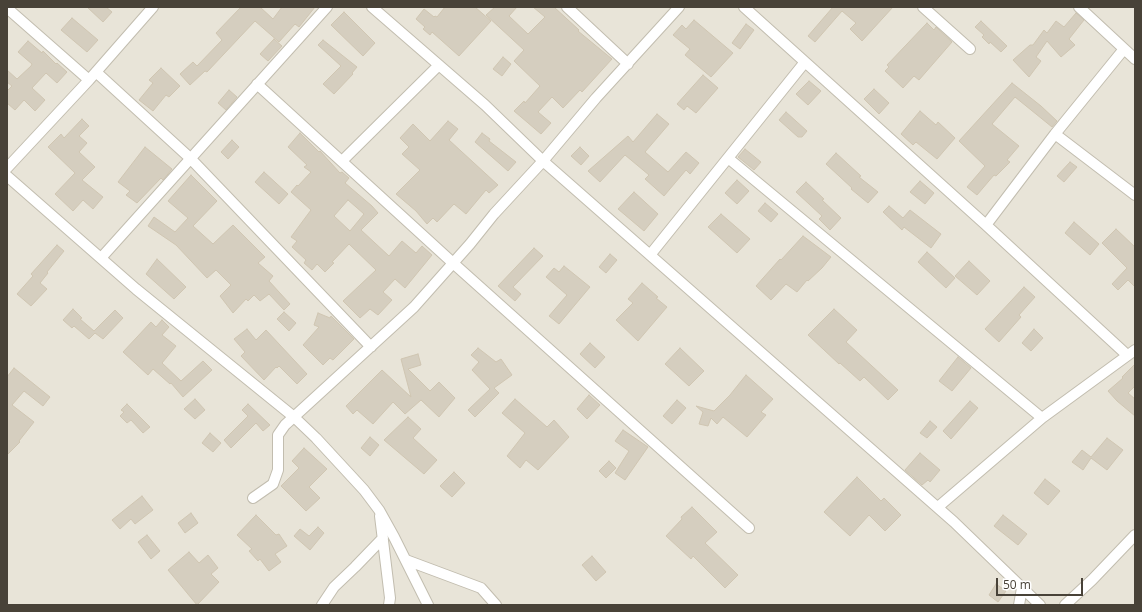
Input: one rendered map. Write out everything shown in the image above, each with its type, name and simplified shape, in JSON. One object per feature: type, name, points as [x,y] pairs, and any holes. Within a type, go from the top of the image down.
[{"type":"street","points":[[7,168],[153,7]]},
{"type":"street","points":[[101,258],[327,7]]},
{"type":"street","points":[[372,7],[485,105],[543,161],[938,507],[1040,605]]},
{"type":"street","points":[[567,7],[628,64]]},
{"type":"street","points":[[253,498],[273,484],[278,470],[278,436],[285,425],[414,307],[470,244],[494,214],[543,161],[596,98],[679,7]]},
{"type":"street","points":[[744,7],[986,225],[1131,352],[1042,418],[938,507]]},
{"type":"street","points":[[924,7],[970,49]]},
{"type":"street","points":[[1079,7],[1135,59]]},
{"type":"street","points":[[7,8],[92,76],[190,158],[370,347]]},
{"type":"street","points":[[986,225],[1055,134],[1124,49]]},
{"type":"street","points":[[650,255],[805,62]]},
{"type":"street","points":[[342,161],[439,64]]},
{"type":"street","points":[[257,84],[453,263],[749,528]]},
{"type":"street","points":[[1055,134],[1135,196]]},
{"type":"street","points":[[728,158],[1042,418]]},
{"type":"street","points":[[7,176],[136,289],[294,417],[316,438],[364,490],[379,510],[428,605]]},
{"type":"street","points":[[379,510],[390,598],[389,605]]},
{"type":"street","points":[[1065,605],[1092,580],[1135,535]]},
{"type":"street","points":[[322,605],[334,587],[382,538]]},
{"type":"street","points":[[406,560],[481,588],[496,605]]},
{"type":"street","points":[[1019,605],[1022,588]]},
{"type":"shaded area","points":[[7,7],[1135,7],[1135,605],[7,605]]},
{"type":"building","points":[[87,7],[106,7],[112,12],[103,22]]},
{"type":"building","points":[[241,7],[260,7],[273,19],[282,7],[315,7],[299,27],[295,24],[279,42],[255,21],[207,72],[205,71],[190,85],[180,74],[193,62],[197,66],[222,40],[216,33]]},
{"type":"building","points":[[445,7],[475,7],[491,21],[459,56],[432,32],[430,35],[423,29],[425,27],[416,19],[424,9],[434,17],[437,17]]},
{"type":"building","points":[[495,7],[517,7],[509,16],[528,34],[545,17],[533,7],[554,7],[579,30],[578,31],[612,59],[582,92],[580,90],[563,108],[552,97],[538,112],[551,123],[541,134],[514,111],[524,101],[525,103],[540,86],[514,61],[524,50],[486,15]]},
{"type":"building","points":[[833,7],[893,7],[862,41],[850,29],[856,23],[842,11],[815,42],[808,36]]},
{"type":"building","points":[[344,12],[375,43],[363,56],[331,25]]},
{"type":"building","points":[[1076,13],[1084,20],[1069,39],[1075,45],[1061,57],[1047,41],[1036,57],[1041,61],[1029,77],[1013,60],[1030,45],[1033,45],[1044,30],[1047,33],[1056,21],[1064,27]]},
{"type":"building","points":[[72,18],[98,40],[87,52],[61,30]]},
{"type":"building","points":[[694,20],[733,53],[711,77],[685,55],[690,49],[673,35],[682,25],[686,29]]},
{"type":"building","points":[[981,21],[1007,46],[1001,52],[990,42],[989,44],[982,37],[984,35],[975,27]]},
{"type":"building","points":[[927,23],[934,30],[936,27],[952,42],[919,80],[914,76],[903,88],[885,71],[889,67],[887,65]]},
{"type":"building","points":[[746,24],[754,30],[740,49],[732,43]]},
{"type":"building","points":[[274,39],[282,46],[268,61],[260,54]]},
{"type":"building","points":[[323,40],[357,67],[352,73],[353,74],[334,94],[323,84],[341,66],[318,45]]},
{"type":"building","points":[[28,41],[42,53],[43,51],[56,64],[57,63],[67,72],[57,83],[46,73],[32,88],[45,100],[35,111],[24,100],[15,110],[7,103],[7,91],[12,86],[7,82],[7,70],[17,79],[32,64],[18,52]]},
{"type":"building","points":[[503,57],[511,64],[502,76],[493,69]]},
{"type":"building","points":[[161,68],[180,86],[169,97],[166,95],[153,111],[139,100],[153,83],[149,80]]},
{"type":"building","points":[[703,75],[718,88],[696,113],[687,106],[684,110],[677,104]]},
{"type":"building","points":[[809,81],[821,91],[808,105],[796,94]]},
{"type":"building","points":[[1012,83],[1057,121],[1052,127],[1015,97],[992,124],[1019,146],[1007,160],[1010,162],[996,176],[994,175],[977,195],[967,187],[985,166],[959,141]]},
{"type":"building","points":[[874,89],[889,103],[879,114],[864,99]]},
{"type":"building","points":[[229,90],[237,97],[226,110],[218,103]]},
{"type":"building","points":[[920,111],[936,125],[938,122],[955,138],[937,159],[916,142],[913,145],[901,134]]},
{"type":"building","points":[[786,112],[807,131],[802,137],[798,137],[779,120]]},
{"type":"building","points":[[657,114],[669,124],[645,152],[668,172],[686,152],[699,163],[690,174],[686,170],[664,196],[645,179],[649,175],[625,155],[600,182],[588,171],[628,136],[633,142]]},
{"type":"building","points":[[82,119],[89,126],[79,136],[87,143],[79,152],[95,167],[82,180],[103,197],[93,209],[83,200],[73,211],[55,194],[75,173],[48,147],[61,134],[64,138]]},
{"type":"building","points":[[448,121],[458,129],[449,140],[498,185],[489,193],[486,190],[466,214],[454,204],[437,222],[433,218],[427,224],[416,211],[396,194],[420,170],[402,154],[409,147],[400,138],[413,124],[430,141]]},
{"type":"building","points":[[300,133],[319,152],[320,151],[340,173],[342,172],[349,178],[345,183],[378,213],[361,230],[389,256],[402,241],[416,253],[422,246],[432,255],[405,288],[395,279],[383,292],[392,300],[378,315],[370,309],[360,318],[343,301],[376,270],[349,244],[325,272],[317,264],[312,270],[304,263],[306,260],[292,247],[297,241],[291,237],[311,210],[291,192],[311,172],[304,167],[307,165],[288,147]],"holes":[[[348,200],[364,214],[350,231],[334,216]]]},
{"type":"building","points":[[482,133],[490,139],[489,141],[516,162],[508,171],[475,142]]},
{"type":"building","points":[[232,140],[239,147],[228,159],[221,152]]},
{"type":"building","points":[[145,147],[172,169],[163,180],[161,178],[137,203],[126,195],[130,191],[118,182]]},
{"type":"building","points":[[580,147],[589,156],[581,165],[571,156]]},
{"type":"building","points":[[745,149],[761,162],[754,170],[738,157]]},
{"type":"building","points":[[836,153],[861,176],[859,177],[878,192],[868,203],[851,189],[852,188],[826,164]]},
{"type":"building","points":[[1070,162],[1077,167],[1064,182],[1057,176]]},
{"type":"building","points":[[264,172],[288,194],[279,204],[255,182]]},
{"type":"building","points":[[191,175],[217,201],[193,226],[213,244],[233,225],[265,257],[258,263],[273,276],[269,281],[290,304],[284,310],[269,294],[260,301],[254,295],[248,301],[246,299],[233,313],[220,296],[231,285],[216,270],[207,278],[176,245],[148,226],[154,217],[175,232],[188,218],[168,201]]},
{"type":"building","points":[[737,180],[749,191],[737,204],[725,193]]},
{"type":"building","points":[[920,181],[934,193],[925,204],[910,192]]},
{"type":"building","points":[[806,182],[841,218],[830,230],[819,219],[822,216],[796,192]]},
{"type":"building","points":[[634,192],[658,214],[644,231],[618,209]]},
{"type":"building","points":[[765,203],[778,214],[771,222],[758,211]]},
{"type":"building","points":[[889,206],[903,218],[910,210],[941,234],[931,248],[904,227],[902,230],[883,212]]},
{"type":"building","points":[[721,214],[750,239],[737,253],[708,227]]},
{"type":"building","points":[[1074,222],[1099,244],[1090,255],[1065,233]]},
{"type":"building","points":[[1116,229],[1135,247],[1135,287],[1128,280],[1118,290],[1112,284],[1127,268],[1102,243]]},
{"type":"building","points":[[803,236],[831,257],[822,268],[808,281],[807,280],[797,292],[786,284],[771,300],[756,286]]},
{"type":"building","points":[[57,245],[64,251],[40,283],[47,289],[31,306],[17,294],[33,276],[31,274]]},
{"type":"building","points":[[534,248],[543,256],[513,287],[521,294],[515,301],[498,286]]},
{"type":"building","points":[[927,252],[955,278],[946,288],[918,262]]},
{"type":"building","points":[[610,254],[617,260],[606,273],[599,267]]},
{"type":"building","points":[[157,259],[186,287],[174,299],[146,274]]},
{"type":"building","points":[[969,261],[990,281],[977,295],[955,276]]},
{"type":"building","points":[[564,266],[590,287],[559,324],[549,316],[567,295],[546,277],[554,268],[559,272]]},
{"type":"building","points":[[642,283],[667,307],[638,341],[616,320],[633,303],[628,299]]},
{"type":"building","points":[[1024,287],[1035,297],[1019,315],[1021,317],[999,342],[985,329]]},
{"type":"building","points":[[73,309],[82,318],[80,319],[94,331],[115,310],[123,318],[103,339],[95,333],[89,339],[74,326],[72,328],[63,320]]},
{"type":"building","points":[[834,309],[857,330],[846,342],[898,390],[888,400],[864,377],[860,381],[840,363],[839,364],[808,335]]},
{"type":"building","points":[[284,312],[296,323],[289,331],[277,319]]},
{"type":"building","points":[[318,313],[330,318],[331,316],[354,339],[333,360],[330,358],[323,365],[303,345],[319,327],[314,325]]},
{"type":"building","points":[[162,320],[169,327],[162,335],[176,346],[162,363],[181,381],[203,361],[212,370],[183,397],[171,383],[170,384],[153,369],[148,375],[123,352],[151,322],[156,327]]},
{"type":"building","points":[[247,329],[256,340],[266,330],[307,374],[297,384],[279,366],[277,368],[276,367],[264,380],[241,356],[245,352],[234,339]]},
{"type":"building","points":[[1034,329],[1043,338],[1031,351],[1022,343]]},
{"type":"building","points":[[590,343],[605,357],[595,368],[580,354]]},
{"type":"building","points":[[478,348],[496,362],[501,359],[512,375],[494,388],[499,393],[475,417],[468,410],[490,389],[472,370],[479,362],[471,355]]},
{"type":"building","points":[[680,348],[704,371],[689,386],[665,364]]},
{"type":"building","points":[[418,354],[421,365],[408,369],[430,391],[439,382],[455,398],[439,417],[421,400],[405,414],[393,402],[373,424],[357,410],[353,414],[346,406],[382,370],[411,397],[401,359]]},
{"type":"building","points":[[958,357],[971,368],[952,391],[939,381]]},
{"type":"building","points":[[1135,364],[1135,386],[1128,393],[1135,399],[1135,416],[1117,401],[1108,391],[1123,378],[1122,377]]},
{"type":"building","points":[[14,368],[50,397],[43,406],[24,391],[12,405],[34,422],[19,441],[20,442],[7,455],[7,377]]},
{"type":"building","points":[[746,375],[773,399],[761,412],[766,415],[747,437],[723,417],[717,424],[711,418],[708,426],[699,424],[703,412],[696,406],[714,411],[730,395]]},
{"type":"building","points":[[589,395],[600,405],[587,419],[577,409]]},
{"type":"building","points":[[195,399],[205,410],[195,419],[184,409]]},
{"type":"building","points":[[515,399],[547,427],[554,420],[569,437],[538,470],[526,460],[520,468],[507,456],[525,433],[502,413]]},
{"type":"building","points":[[677,400],[686,408],[672,424],[663,416]]},
{"type":"building","points":[[970,401],[978,408],[951,439],[943,431]]},
{"type":"building","points":[[127,404],[150,427],[143,433],[131,420],[127,423],[120,416],[124,412],[121,410]]},
{"type":"building","points":[[248,404],[270,425],[263,431],[256,423],[231,448],[224,440],[248,416],[242,410]]},
{"type":"building","points":[[408,417],[421,429],[413,438],[437,460],[424,474],[384,440]]},
{"type":"building","points":[[930,421],[937,427],[927,438],[920,433]]},
{"type":"building","points":[[623,430],[648,447],[625,480],[615,473],[629,451],[615,441]]},
{"type":"building","points":[[210,433],[221,443],[213,452],[202,443]]},
{"type":"building","points":[[370,437],[379,445],[370,456],[361,448]]},
{"type":"building","points":[[1107,438],[1123,450],[1107,470],[1091,458],[1083,470],[1072,462],[1082,450],[1091,457]]},
{"type":"building","points":[[304,448],[327,469],[309,487],[320,498],[306,511],[281,486],[299,468],[292,461]]},
{"type":"building","points":[[920,453],[940,470],[930,482],[928,480],[922,485],[905,470]]},
{"type":"building","points":[[609,461],[616,468],[606,478],[599,471]]},
{"type":"building","points":[[454,472],[465,483],[452,497],[440,486]]},
{"type":"building","points":[[857,477],[881,501],[884,498],[901,515],[885,531],[869,515],[850,536],[824,512]]},
{"type":"building","points":[[1045,479],[1060,491],[1048,505],[1034,493]]},
{"type":"building","points":[[142,496],[153,510],[135,524],[131,519],[120,529],[112,520]]},
{"type":"building","points":[[692,507],[717,532],[705,543],[738,575],[725,588],[693,556],[691,559],[666,536],[682,519],[681,517]]},
{"type":"building","points":[[191,513],[198,523],[185,533],[178,523]]},
{"type":"building","points":[[256,515],[276,535],[279,534],[287,546],[275,554],[281,562],[269,571],[260,559],[258,561],[249,551],[252,549],[237,535]]},
{"type":"building","points":[[1003,515],[1027,534],[1018,545],[994,526]]},
{"type":"building","points":[[318,527],[324,533],[310,550],[294,536],[300,529],[309,536]]},
{"type":"building","points":[[147,535],[160,551],[151,559],[138,542]]},
{"type":"building","points":[[189,552],[199,563],[208,555],[218,568],[211,574],[219,582],[197,605],[168,570]]},
{"type":"building","points":[[592,556],[606,572],[596,581],[582,565]]},
{"type":"building","points":[[996,584],[1006,591],[998,602],[989,595]]}]
